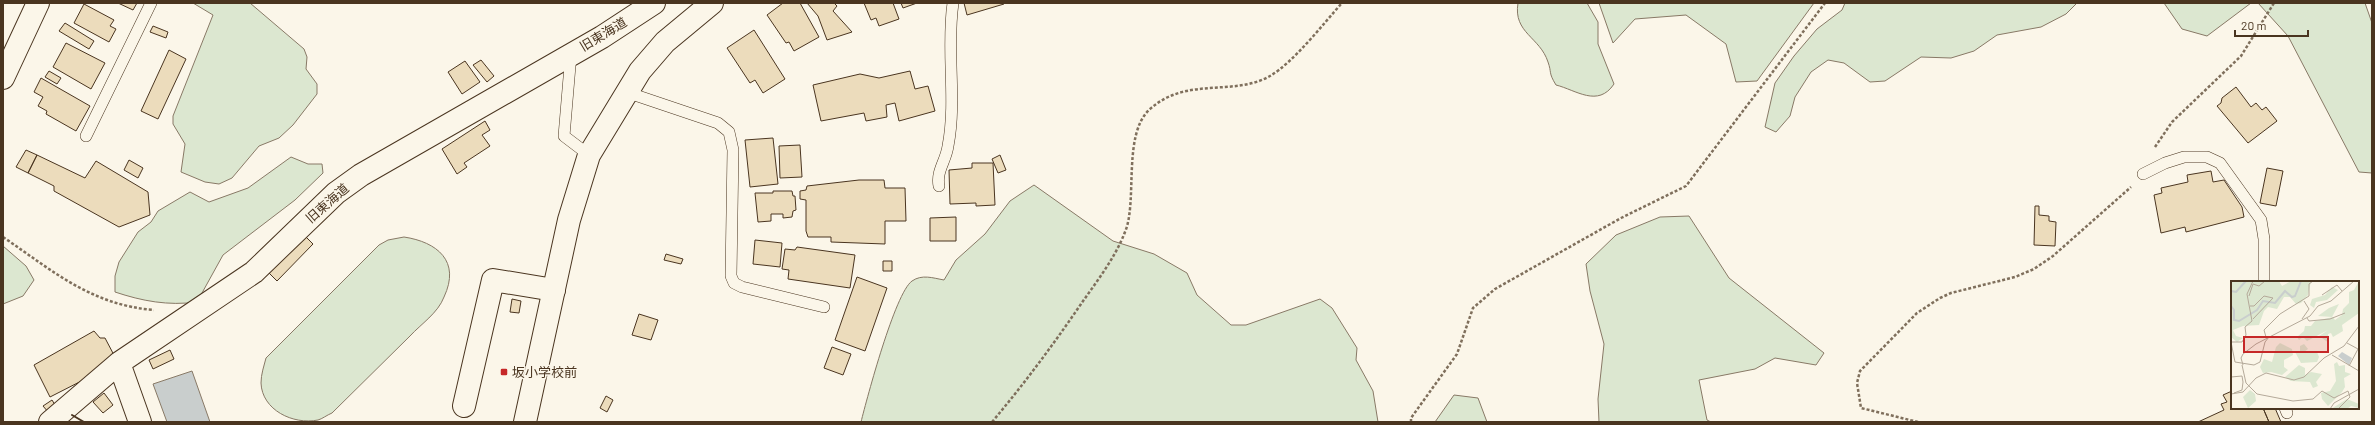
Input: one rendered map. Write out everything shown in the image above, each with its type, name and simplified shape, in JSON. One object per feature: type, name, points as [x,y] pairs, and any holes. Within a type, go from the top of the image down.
[{"type":"street","points":[[3,78],[38,3]]},
{"type":"street","name":"旧東海道","points":[[50,422],[119,363],[254,272],[336,193],[361,175],[571,53],[602,37],[631,9],[654,3]]},
{"type":"street","points":[[525,422],[569,220],[589,155],[640,71],[665,42],[712,3]]},
{"type":"street","points":[[464,406],[493,280],[554,290]]},
{"type":"street","points":[[119,363],[140,422]]},
{"type":"lane","points":[[86,136],[151,3]]},
{"type":"lane","points":[[939,186],[938,172],[948,151],[950,137],[952,102],[950,26],[953,3]]},
{"type":"lane","points":[[571,53],[564,136],[589,155]]},
{"type":"lane","points":[[626,92],[718,124],[729,132],[733,150],[731,276],[734,283],[742,287],[824,307]]},
{"type":"lane","points":[[2143,174],[2165,163],[2184,157],[2206,157],[2220,164],[2261,220],[2264,238],[2264,281]]},
{"type":"path","points":[[992,422],[1039,366],[1106,268],[1126,230],[1132,157],[1140,125],[1149,109],[1179,91],[1245,84],[1270,76],[1301,49],[1342,3]]},
{"type":"path","points":[[1411,422],[1411,418],[1438,377],[1457,354],[1473,308],[1495,289],[1621,218],[1686,186],[1825,3]]},
{"type":"path","points":[[1918,422],[1861,408],[1857,383],[1860,371],[1917,313],[1951,293],[2015,277],[2034,269],[2053,256],[2143,174],[2158,140],[2172,122],[2241,56],[2274,3]]},
{"type":"path","points":[[3,237],[80,289],[105,301],[133,308],[156,310]]},
{"type":"green space","points":[[193,3],[250,3],[304,49],[307,57],[306,69],[317,84],[317,94],[293,125],[279,138],[259,146],[232,178],[219,184],[205,182],[181,172],[185,144],[173,124],[173,116],[213,15]]},
{"type":"green space","points":[[1518,3],[1587,3],[1598,22],[1598,44],[1614,84],[1608,91],[1601,95],[1594,96],[1579,93],[1556,85],[1544,54],[1519,21]]},
{"type":"green space","points":[[1599,3],[1814,3],[1757,81],[1736,82],[1726,44],[1686,15],[1635,19],[1613,43]]},
{"type":"green space","points":[[1845,3],[2077,3],[2066,14],[2041,27],[1997,35],[1974,51],[1951,58],[1921,57],[1885,81],[1870,82],[1844,63],[1828,60],[1811,72],[1795,97],[1790,116],[1776,132],[1765,127],[1775,83],[1794,56],[1817,29],[1842,10]]},
{"type":"green space","points":[[2164,3],[2251,3],[2207,36],[2182,29]]},
{"type":"green space","points":[[2258,3],[2365,3],[2372,23],[2372,173],[2359,172],[2288,36]]},
{"type":"green space","points":[[291,157],[308,164],[322,164],[323,173],[295,200],[223,255],[197,302],[155,302],[115,292],[115,276],[119,262],[138,232],[151,222],[158,211],[190,192],[209,202],[248,188]]},
{"type":"green space","points":[[1034,185],[1113,241],[1154,254],[1187,273],[1197,295],[1231,325],[1246,325],[1320,299],[1332,308],[1357,348],[1356,360],[1373,391],[1378,422],[861,422],[882,347],[905,290],[912,281],[916,279],[928,277],[944,280],[956,260],[985,234],[1010,201]]},
{"type":"green space","points":[[1689,216],[1729,278],[1824,353],[1816,365],[1775,358],[1755,369],[1699,380],[1707,420],[1711,422],[1599,422],[1598,399],[1604,344],[1590,291],[1586,264],[1616,235],[1660,217]]},
{"type":"green space","points":[[404,237],[427,243],[443,255],[448,264],[450,273],[449,284],[438,308],[332,413],[318,420],[308,421],[289,418],[280,414],[267,401],[263,393],[261,380],[266,358],[379,245],[388,240]]},
{"type":"green space","points":[[3,246],[26,266],[34,280],[23,296],[3,304]]},
{"type":"green space","points":[[1454,395],[1478,398],[1487,422],[1435,422]]},
{"type":"shaded area","points":[[192,371],[210,422],[167,422],[153,384]]},
{"type":"building","points":[[118,3],[137,3],[133,10]]},
{"type":"building","points":[[783,3],[800,3],[819,37],[794,51],[789,42],[786,43],[767,15]]},
{"type":"building","points":[[807,3],[834,3],[837,6],[833,11],[852,32],[827,40],[818,16]]},
{"type":"building","points":[[864,3],[893,3],[899,19],[879,26],[876,18],[871,20]]},
{"type":"building","points":[[901,3],[917,3],[903,8]]},
{"type":"building","points":[[964,3],[1004,3],[1004,4],[967,15]]},
{"type":"building","points":[[84,4],[114,20],[110,26],[116,29],[109,42],[74,23]]},
{"type":"building","points":[[65,23],[94,41],[89,49],[59,31]]},
{"type":"building","points":[[153,26],[168,32],[166,38],[150,32]]},
{"type":"building","points":[[754,30],[785,79],[763,93],[755,80],[750,83],[727,48]]},
{"type":"building","points":[[66,43],[105,63],[91,89],[53,67]]},
{"type":"building","points":[[169,50],[186,59],[158,119],[141,111]]},
{"type":"building","points":[[481,60],[494,76],[487,82],[473,65]]},
{"type":"building","points":[[465,61],[480,82],[462,94],[448,72]]},
{"type":"building","points":[[49,71],[61,78],[57,84],[45,77]]},
{"type":"building","points":[[910,71],[915,89],[928,86],[935,111],[899,121],[895,103],[886,105],[887,117],[866,121],[864,113],[821,121],[813,85],[860,74],[879,78]]},
{"type":"building","points":[[41,78],[90,106],[76,131],[46,114],[47,111],[38,106],[43,97],[34,92]]},
{"type":"building","points":[[2236,87],[2251,107],[2256,103],[2262,110],[2266,107],[2277,121],[2248,143],[2217,106],[2221,103],[2222,98]]},
{"type":"building","points":[[485,121],[490,130],[482,135],[490,146],[464,163],[467,167],[457,174],[442,149]]},
{"type":"building","points":[[773,138],[778,184],[750,187],[745,140]]},
{"type":"building","points":[[800,145],[802,177],[780,178],[779,146]]},
{"type":"building","points":[[26,150],[37,155],[28,173],[16,167]]},
{"type":"building","points":[[37,155],[85,178],[96,161],[148,192],[150,215],[119,227],[54,191],[54,186],[28,173]]},
{"type":"building","points":[[1000,155],[1006,170],[998,173],[992,159]]},
{"type":"building","points":[[129,160],[143,168],[138,178],[124,170]]},
{"type":"building","points":[[972,163],[993,163],[995,205],[976,206],[976,203],[950,204],[949,170],[972,168]]},
{"type":"building","points":[[2267,168],[2283,171],[2276,206],[2260,203]]},
{"type":"building","points":[[2211,171],[2213,182],[2224,180],[2242,207],[2244,217],[2186,232],[2185,227],[2161,233],[2154,195],[2162,193],[2161,188],[2188,182],[2187,175]]},
{"type":"building","points":[[859,180],[884,180],[885,188],[905,188],[906,221],[885,221],[885,244],[831,242],[831,237],[808,237],[806,231],[806,200],[800,199],[800,191],[806,190],[807,186]]},
{"type":"building","points":[[773,191],[792,191],[793,196],[795,196],[796,210],[793,211],[792,217],[783,218],[783,214],[771,214],[771,221],[758,222],[755,193],[773,193]]},
{"type":"building","points":[[2035,206],[2039,206],[2039,215],[2049,216],[2049,221],[2056,222],[2055,246],[2034,245]]},
{"type":"building","points":[[956,217],[956,241],[930,241],[930,218]]},
{"type":"building","points":[[304,235],[313,244],[277,281],[268,272]]},
{"type":"building","points":[[755,240],[782,243],[780,267],[753,264]]},
{"type":"building","points":[[797,247],[855,255],[850,288],[788,279],[789,270],[782,269],[785,249],[795,250]]},
{"type":"building","points":[[666,254],[683,259],[681,264],[664,260]]},
{"type":"building","points":[[883,261],[892,261],[892,271],[883,271]]},
{"type":"building","points":[[857,277],[887,288],[865,351],[835,340]]},
{"type":"building","points":[[512,299],[521,301],[519,313],[510,312]]},
{"type":"building","points":[[639,314],[658,320],[651,340],[632,335]]},
{"type":"building","points":[[94,331],[100,338],[105,338],[115,357],[99,372],[50,397],[34,365]]},
{"type":"building","points":[[832,347],[851,354],[843,375],[824,368]]},
{"type":"building","points":[[170,350],[174,359],[153,369],[149,360]]},
{"type":"building","points":[[2231,391],[2231,409],[2263,409],[2269,422],[2198,422],[2224,410],[2221,404],[2227,402],[2223,395]]},
{"type":"building","points":[[104,393],[113,405],[103,413],[93,402]]},
{"type":"building","points":[[606,396],[613,400],[607,412],[600,408]]},
{"type":"building","points":[[52,400],[57,408],[49,413],[43,406]]},
{"type":"building","points":[[2263,409],[2275,409],[2281,422],[2269,422]]},
{"type":"wall","points":[[72,415],[84,422]]},
{"type":"place","name":"坂小学校前","points":[[504,372]]}]
